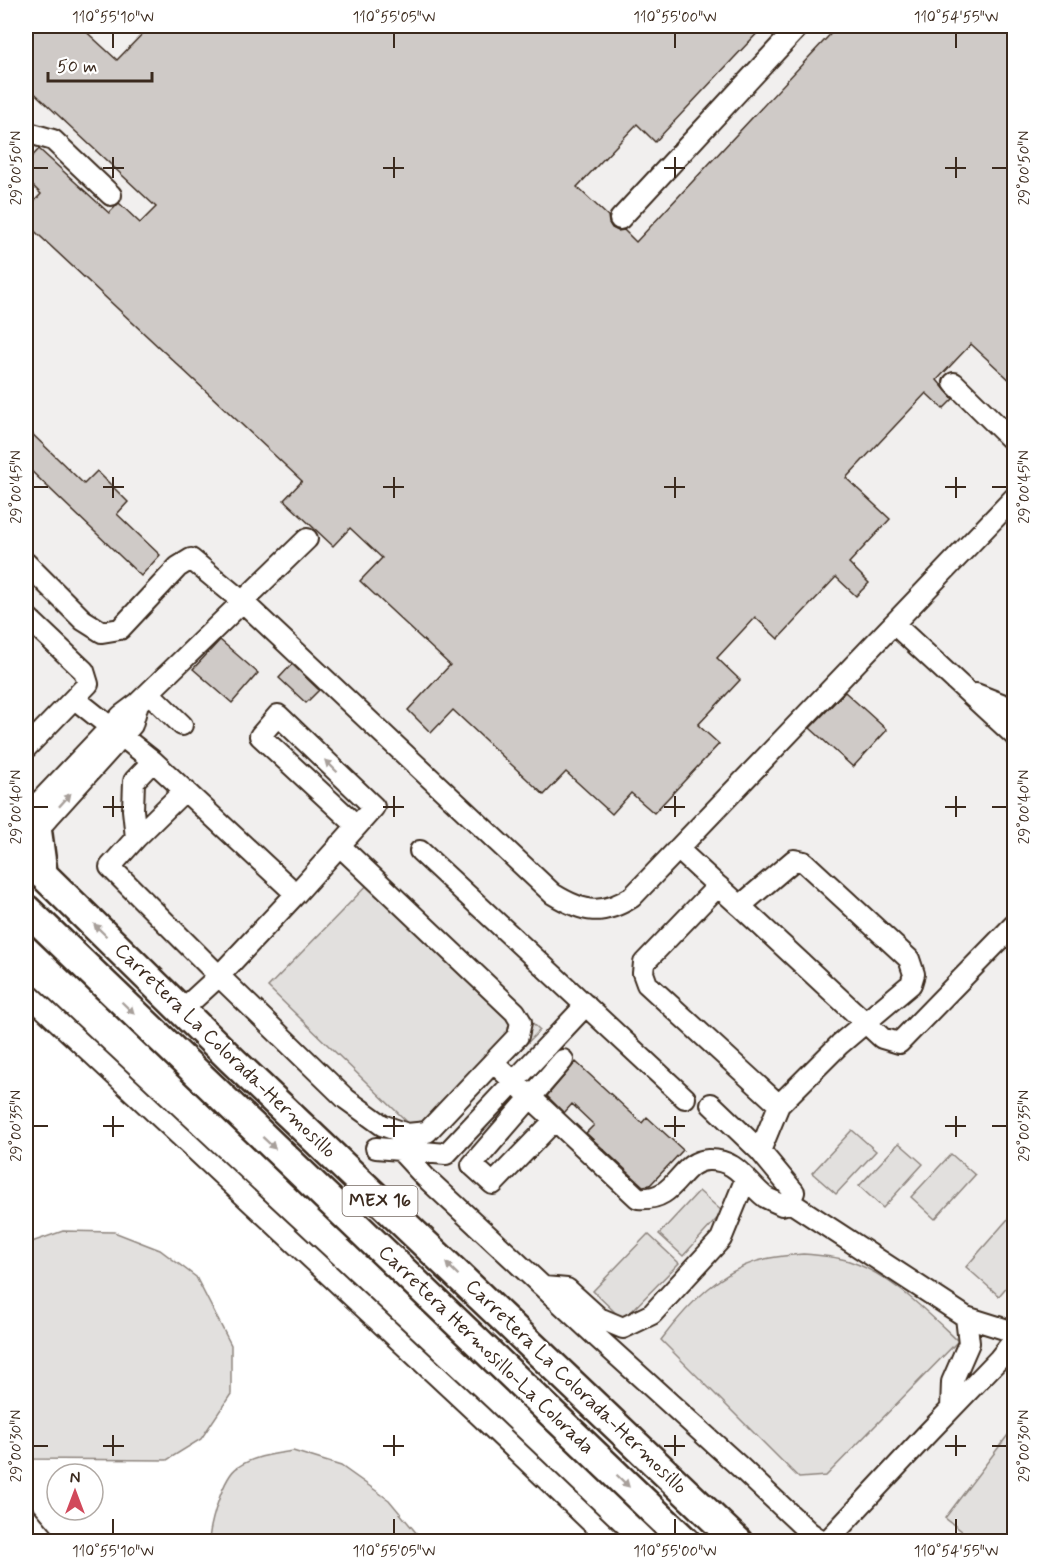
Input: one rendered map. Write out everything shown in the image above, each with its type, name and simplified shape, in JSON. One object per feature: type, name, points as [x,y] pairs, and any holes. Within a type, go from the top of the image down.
[{"type":"highway","points":[[30,821],[34,866]]},
{"type":"highway","name":"Carretera La Colorada-Hermosillo","points":[[34,866],[738,1542]]},
{"type":"highway","name":"Carretera Hermosillo-La Colorada","points":[[26,909],[686,1542]]},
{"type":"lane","points":[[620,219],[799,26]]},
{"type":"lane","points":[[26,132],[53,140],[111,195]]},
{"type":"lane","points":[[954,383],[1014,442]]},
{"type":"lane","points":[[26,563],[83,620],[102,632],[120,628],[178,567],[191,559],[243,602],[554,894],[584,908],[602,910],[616,907],[633,897],[1014,498]]},
{"type":"lane","points":[[30,821],[116,732],[144,698],[306,539]]},
{"type":"lane","points":[[26,616],[84,671],[88,684],[26,748]]},
{"type":"lane","points":[[894,624],[1014,735]]},
{"type":"lane","points":[[962,688],[1014,710]]},
{"type":"lane","points":[[144,698],[182,725]]},
{"type":"lane","points":[[75,699],[153,761],[296,894]]},
{"type":"lane","points":[[182,1010],[219,976],[296,894],[357,826],[374,807],[278,715],[260,736],[357,826]]},
{"type":"lane","points":[[136,838],[133,810],[134,781],[153,761]]},
{"type":"lane","points":[[185,790],[110,867],[346,1099],[382,1125],[407,1134],[427,1132],[518,1036],[521,1022],[515,1012],[339,846]]},
{"type":"lane","points":[[678,849],[882,1038],[899,1043],[1014,925]]},
{"type":"lane","points":[[420,851],[686,1098]]},
{"type":"lane","points":[[740,906],[794,860],[804,862],[909,959],[914,974],[911,984],[865,1021],[804,1077],[778,1105],[760,1151]]},
{"type":"lane","points":[[718,886],[644,963],[643,973],[647,984],[778,1105]]},
{"type":"lane","points":[[26,992],[612,1542]]},
{"type":"lane","points":[[376,1148],[446,1154],[586,1005]]},
{"type":"lane","points":[[555,1120],[493,1184],[472,1165],[563,1060]]},
{"type":"lane","points":[[493,1062],[638,1198],[648,1199],[666,1192],[694,1163],[703,1160],[718,1160],[732,1164],[766,1198],[782,1205],[790,1202],[794,1192],[760,1151],[711,1104]]},
{"type":"lane","points":[[400,1150],[598,1339],[820,1540],[830,1538],[999,1359],[1014,1340]]},
{"type":"lane","points":[[544,1287],[567,1289],[599,1318],[623,1328],[652,1314],[721,1239],[746,1178]]},
{"type":"lane","points":[[790,1202],[966,1317],[1014,1332]]},
{"type":"lane","points":[[951,1409],[952,1382],[969,1343],[966,1317]]},
{"type":"lane","points":[[26,1517],[47,1542]]},
{"type":"shaded area","points":[[26,26],[1014,26],[1014,1541],[755,1541],[26,857]]},
{"type":"shaded area","points":[[378,874],[540,1030],[429,1143],[268,987]]},
{"type":"shaded area","points":[[852,1130],[876,1151],[836,1194],[812,1173]]},
{"type":"shaded area","points":[[899,1143],[923,1164],[883,1208],[859,1186]]},
{"type":"shaded area","points":[[951,1154],[975,1175],[935,1219],[911,1197]]},
{"type":"shaded area","points":[[699,1191],[723,1212],[683,1256],[659,1234]]},
{"type":"shaded area","points":[[1014,1212],[1014,1278],[999,1296],[966,1267]]},
{"type":"shaded area","points":[[63,1231],[114,1232],[160,1250],[196,1277],[231,1345],[231,1394],[201,1439],[167,1460],[26,1459],[26,1244]]},
{"type":"shaded area","points":[[648,1234],[679,1263],[623,1320],[593,1291]]},
{"type":"shaded area","points":[[803,1254],[843,1259],[879,1275],[907,1295],[958,1341],[826,1476],[799,1478],[661,1340],[695,1300],[722,1278],[753,1262]]},
{"type":"shaded area","points":[[1014,1427],[1014,1541],[975,1541],[945,1518]]},
{"type":"shaded area","points":[[293,1451],[341,1466],[389,1500],[423,1541],[209,1541],[218,1501],[232,1472],[244,1463],[257,1458]]},
{"type":"building","points":[[26,26],[80,26],[117,60],[150,26],[764,26],[655,142],[637,124],[577,187],[608,216],[612,228],[618,231],[624,230],[636,242],[838,26],[958,26],[963,30],[967,26],[1014,26],[1014,384],[971,344],[937,380],[953,399],[943,409],[926,393],[846,478],[890,519],[849,563],[869,583],[856,596],[836,577],[778,639],[755,617],[717,658],[740,680],[698,725],[719,744],[654,813],[631,793],[612,814],[566,772],[544,795],[453,710],[431,733],[408,710],[450,665],[360,581],[382,558],[350,528],[333,546],[284,500],[302,481],[26,223],[26,210],[41,194],[26,179],[26,163],[39,149],[109,213],[119,203],[140,223],[156,207],[26,85]]},
{"type":"building","points":[[26,428],[84,484],[97,471],[128,502],[117,514],[160,555],[141,576],[26,466]]},
{"type":"building","points":[[220,640],[258,673],[232,703],[193,669]]},
{"type":"building","points":[[292,664],[319,690],[306,703],[279,678]]},
{"type":"building","points":[[845,692],[887,730],[853,767],[810,728]]},
{"type":"building","points":[[576,1062],[642,1123],[647,1117],[683,1150],[650,1185],[643,1186],[586,1133],[594,1125],[572,1104],[564,1113],[547,1096]]}]
